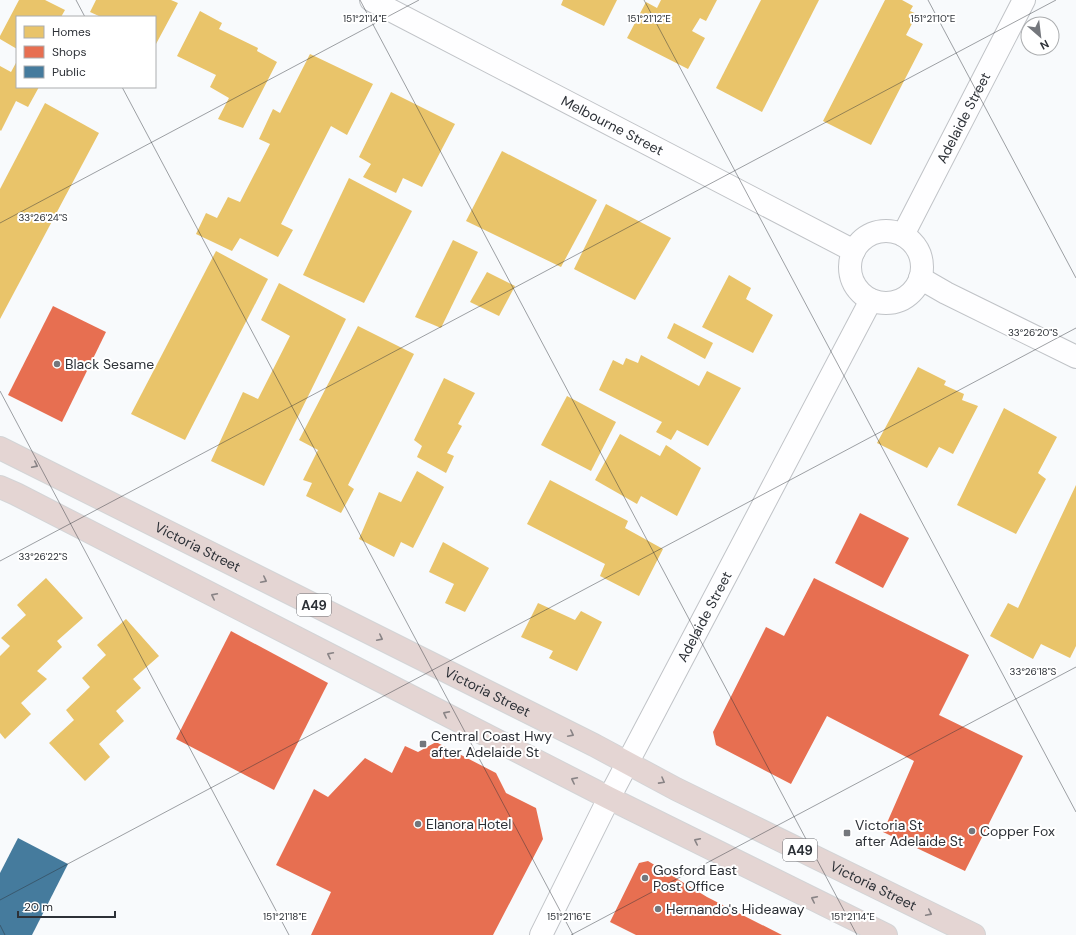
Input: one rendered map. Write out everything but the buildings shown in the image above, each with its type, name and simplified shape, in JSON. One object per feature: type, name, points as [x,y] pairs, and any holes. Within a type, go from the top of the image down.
[{"type":"highway","name":"Victoria Street","points":[[0,448],[627,762],[676,789],[974,935]]},
{"type":"highway","name":"A49","points":[[0,487],[609,798],[886,935]]},
{"type":"street","name":"Melbourne Street","points":[[371,0],[854,251]]},
{"type":"street","name":"Adelaide Street","points":[[903,235],[1024,0]]},
{"type":"street","points":[[892,231],[903,235],[911,241],[921,258],[922,268],[920,278],[914,289],[906,297],[895,302],[882,303],[871,300],[862,293],[855,284],[851,273],[851,262],[854,251],[860,242],[870,235],[892,231]]},
{"type":"street","points":[[920,278],[946,293],[1076,357]]},
{"type":"street","name":"Adelaide Street","points":[[541,935],[627,762],[871,300]]},
{"type":"place","name":"Black Sesame","points":[[57,364]]},
{"type":"place","name":"Central Coast Hwy after Adelaide St","points":[[423,744]]},
{"type":"place","name":"Elanora Hotel","points":[[418,824]]},
{"type":"place","name":"Copper Fox","points":[[972,831]]},
{"type":"place","name":"Victoria St after Adelaide St","points":[[847,833]]},
{"type":"place","name":"Gosford East Post Office","points":[[645,878]]},
{"type":"place","name":"Hernando's Hideaway","points":[[658,909]]}]
